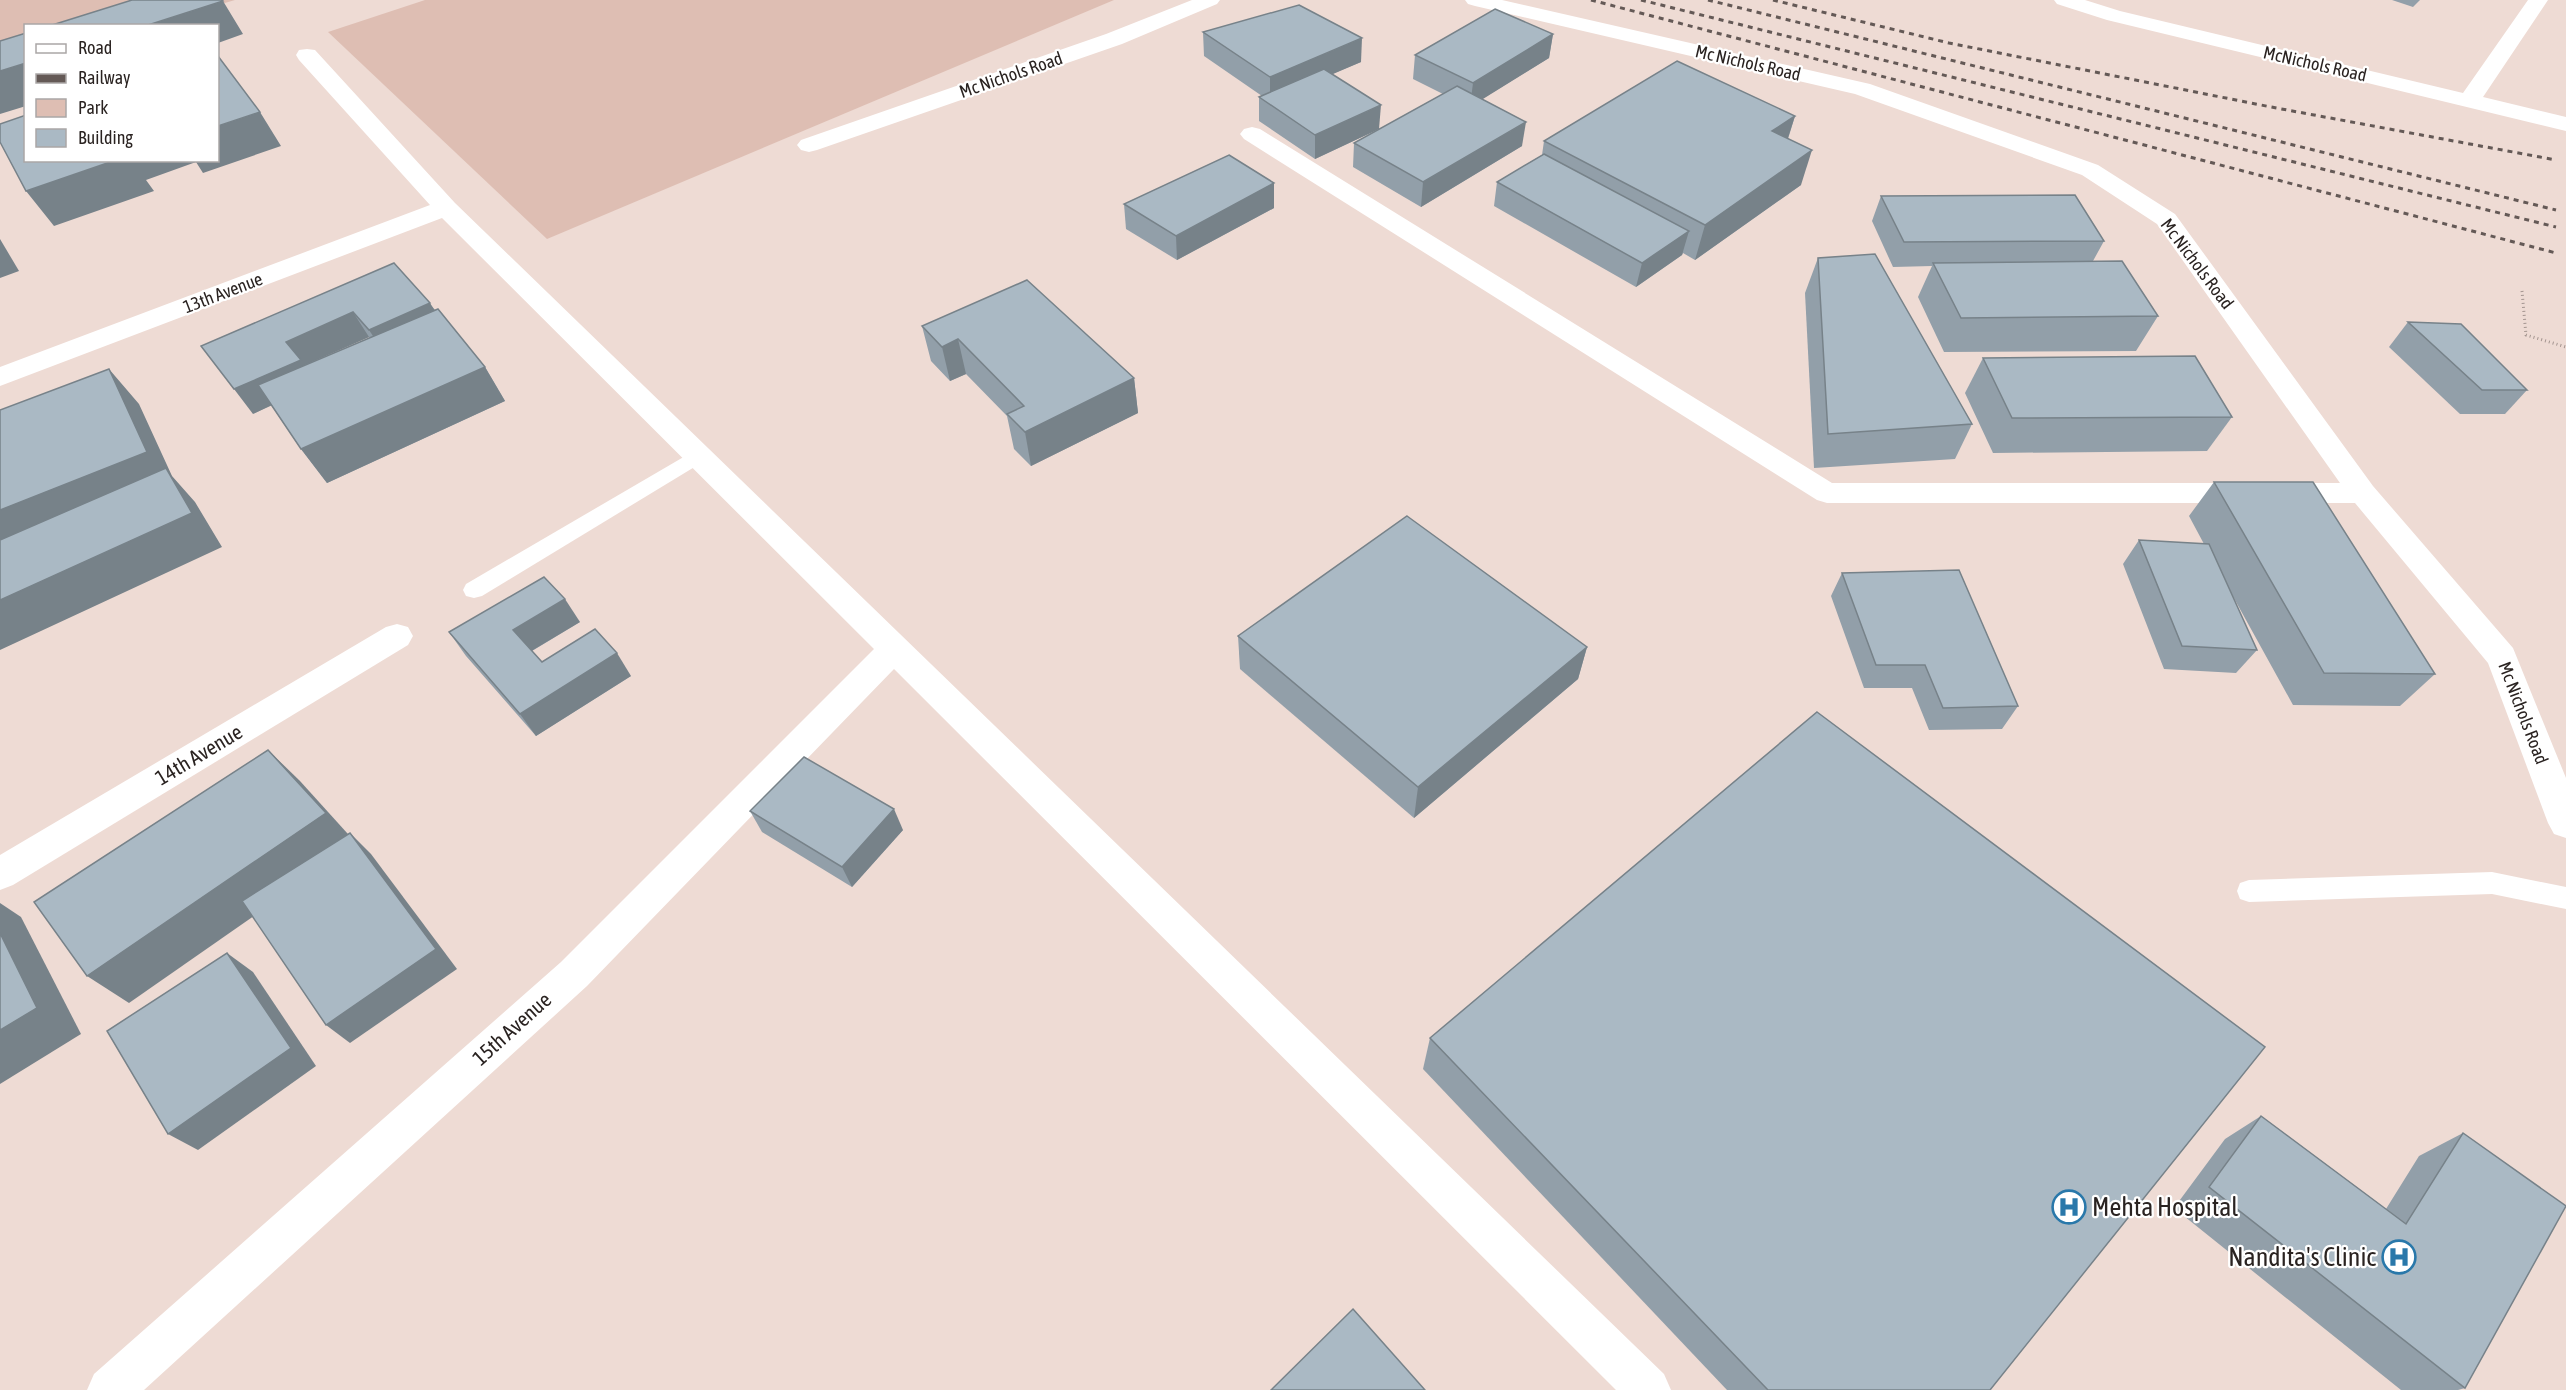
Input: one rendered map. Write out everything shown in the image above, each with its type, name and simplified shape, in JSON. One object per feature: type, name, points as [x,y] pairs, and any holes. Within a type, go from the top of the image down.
[{"type":"street","name":"Mc Nichols Road","points":[[809,145],[1114,39],[1210,0]]},
{"type":"street","name":"Mc Nichols Road","points":[[1475,0],[1862,89],[2090,170],[2166,219],[2363,493],[2502,657],[2566,823]]},
{"type":"street","name":"McNichols Road","points":[[2064,0],[2114,16],[2566,124]]},
{"type":"street","points":[[2469,100],[2538,0]]},
{"type":"street","points":[[307,55],[447,208],[1648,1390]]},
{"type":"street","points":[[1252,134],[1827,493],[2363,493]]},
{"type":"street","name":"13th Avenue","points":[[0,377],[447,208]]},
{"type":"street","name":"14th Avenue","points":[[0,874],[397,636]]},
{"type":"street","name":"15th Avenue","points":[[110,1390],[574,974],[895,648]]},
{"type":"lane","points":[[474,590],[699,455]]},
{"type":"lane","points":[[2248,891],[2492,883],[2566,898]]},
{"type":"path","points":[[2522,291],[2526,335],[2566,347]]},
{"type":"green space","points":[[0,0],[235,0],[153,24],[24,24],[24,62],[0,70]]},
{"type":"green space","points":[[425,0],[1114,0],[547,239],[328,32]]},
{"type":"building","points":[[132,0],[223,1],[151,24],[55,24]]},
{"type":"building","points":[[1299,5],[1362,38],[1270,77],[1203,32]]},
{"type":"building","points":[[1495,9],[1553,34],[1473,83],[1415,55]]},
{"type":"building","points":[[24,34],[24,64],[0,71],[0,41]]},
{"type":"building","points":[[219,57],[260,112],[219,126]]},
{"type":"building","points":[[1677,61],[1795,116],[1772,131],[1812,150],[1705,225],[1544,141]]},
{"type":"building","points":[[1324,69],[1381,105],[1315,135],[1259,97]]},
{"type":"building","points":[[1457,86],[1526,122],[1423,182],[1354,143]]},
{"type":"building","points":[[24,116],[24,162],[110,162],[26,191],[0,142],[0,124]]},
{"type":"building","points":[[1544,154],[1689,231],[1642,263],[1497,182]]},
{"type":"building","points":[[1229,155],[1274,183],[1176,236],[1124,204]]},
{"type":"building","points":[[2075,195],[2104,241],[1904,242],[1881,196]]},
{"type":"building","points":[[1875,254],[1972,424],[1828,434],[1818,258]]},
{"type":"building","points":[[2122,261],[2158,316],[1961,318],[1933,263]]},
{"type":"building","points":[[394,263],[430,303],[369,330],[353,312],[286,342],[301,360],[234,389],[201,346]]},
{"type":"building","points":[[1027,280],[1134,378],[1025,432],[1007,414],[1024,406],[958,339],[942,347],[922,326]]},
{"type":"building","points":[[438,309],[485,367],[301,449],[258,385]]},
{"type":"building","points":[[2408,322],[2461,324],[2527,390],[2482,390]]},
{"type":"building","points":[[2195,356],[2232,417],[2012,418],[1983,358]]},
{"type":"building","points":[[109,369],[147,452],[0,510],[0,410]]},
{"type":"building","points":[[166,468],[192,513],[0,600],[0,540]]},
{"type":"building","points":[[2214,482],[2313,482],[2435,674],[2324,673]]},
{"type":"building","points":[[1407,516],[1587,647],[1418,787],[1238,636]]},
{"type":"building","points":[[2139,540],[2209,544],[2257,650],[2182,646]]},
{"type":"building","points":[[1959,570],[2018,706],[1943,708],[1925,665],[1876,665],[1842,573]]},
{"type":"building","points":[[544,577],[565,599],[513,630],[542,662],[595,629],[617,653],[520,714],[449,632]]},
{"type":"building","points":[[1817,712],[2265,1047],[1990,1390],[1768,1390],[1430,1038]]},
{"type":"building","points":[[268,750],[326,813],[87,976],[34,902]]},
{"type":"building","points":[[804,757],[894,809],[842,867],[750,811]]},
{"type":"building","points":[[350,833],[436,949],[326,1025],[242,901]]},
{"type":"building","points":[[0,933],[37,1008],[0,1030]]},
{"type":"building","points":[[227,953],[291,1048],[168,1134],[107,1031]]},
{"type":"building","points":[[2261,1116],[2406,1224],[2463,1133],[2566,1206],[2465,1388],[2209,1187]]},
{"type":"building","points":[[1353,1309],[1425,1390],[1271,1390]]},
{"type":"railway","points":[[1591,0],[2556,253]]},
{"type":"railway","points":[[1641,0],[2556,227]]},
{"type":"railway","points":[[1708,0],[2556,210]]},
{"type":"railway","points":[[1773,0],[1949,43],[2271,107],[2556,160]]},
{"type":"place","name":"Mehta Hospital","points":[[2069,1207]]},
{"type":"place","name":"Nandita's Clinic","points":[[2399,1257]]}]
